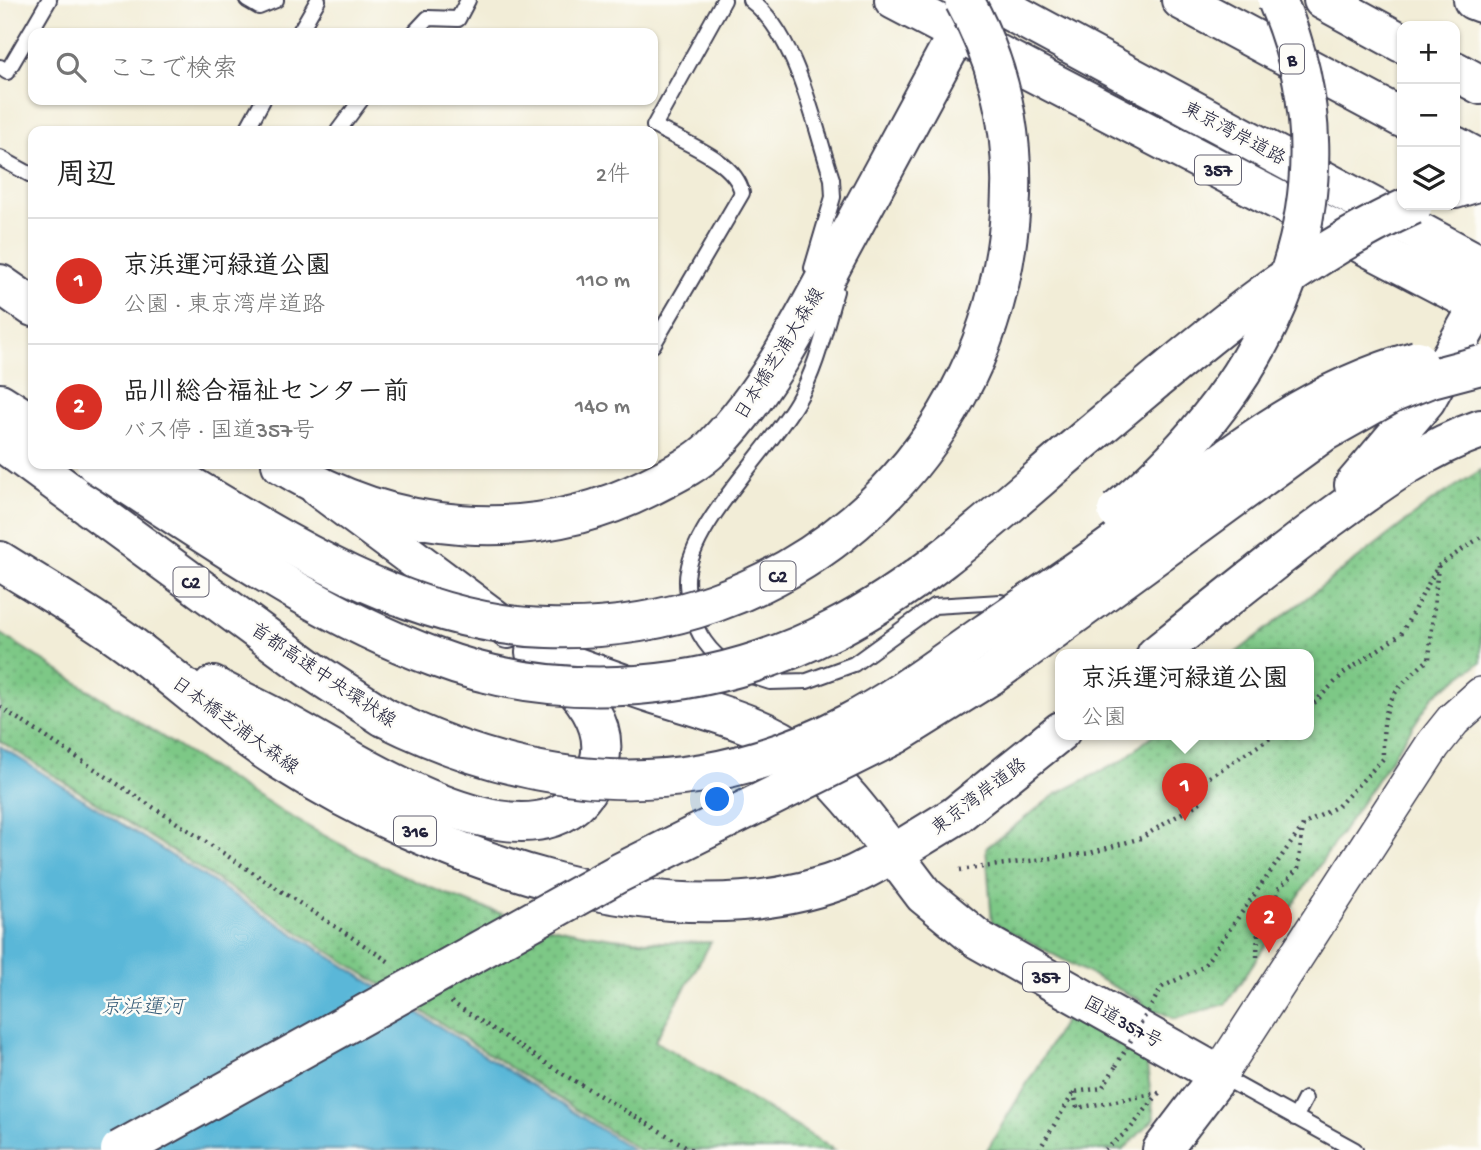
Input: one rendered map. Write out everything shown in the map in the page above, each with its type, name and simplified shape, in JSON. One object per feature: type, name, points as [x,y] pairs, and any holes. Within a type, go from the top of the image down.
[{"type":"main road","name":"357","points":[[894,0],[972,7],[1480,305]]},
{"type":"main road","name":"B","points":[[1181,0],[1397,115]]},
{"type":"main road","name":"C2","points":[[892,698],[1001,602],[1108,519],[1177,458],[1227,394],[1257,348],[1280,303],[1298,251],[1310,165],[1304,89],[1277,0]]},
{"type":"main road","points":[[1323,0],[1397,40]]},
{"type":"main road","points":[[1473,0],[1481,3]]},
{"type":"main road","name":"日本橋芝浦大森線","points":[[289,469],[319,488],[423,519],[476,526],[554,521],[633,495],[676,473],[710,450],[753,399],[804,318],[972,7]]},
{"type":"main road","name":"東京湾岸道路","points":[[972,7],[1481,265]]},
{"type":"main road","name":"C2","points":[[162,469],[272,534],[363,580],[450,613],[496,623],[591,629],[638,624],[724,601],[792,568],[840,535],[905,474],[959,393],[997,302],[1011,211],[1009,122],[999,77],[972,7]]},
{"type":"main road","points":[[1460,74],[1481,85]]},
{"type":"main road","points":[[1457,147],[1481,160]]},
{"type":"main road","points":[[1460,187],[1481,181]]},
{"type":"main road","name":"C2","points":[[104,469],[296,590],[386,638],[437,659],[501,676],[589,687],[641,686],[693,678],[740,667],[791,649],[836,628],[885,599],[934,565],[1261,295],[1321,253],[1403,210]]},
{"type":"main road","points":[[1268,564],[1353,486],[1426,400],[1480,305]]},
{"type":"main road","name":"C2","points":[[892,698],[1127,535],[1236,450],[1307,404],[1387,368],[1481,347]]},
{"type":"main road","points":[[120,1150],[617,874],[897,734],[990,676],[1324,432],[1393,393],[1428,379],[1481,365]]},
{"type":"main road","points":[[0,377],[28,392]]},
{"type":"main road","points":[[0,403],[28,421]]},
{"type":"main road","points":[[1163,649],[1268,564],[1386,478],[1425,454],[1481,429]]},
{"type":"main road","name":"首都高速中央環状線","points":[[0,441],[28,462]]},
{"type":"main road","name":"首都高速中央環状線","points":[[38,469],[314,672],[384,717],[452,748],[503,765],[588,779],[632,780],[721,770],[765,758],[818,738],[892,698]]},
{"type":"main road","points":[[126,642],[297,729],[372,773],[452,807],[531,824],[555,818],[576,806],[591,784],[600,760],[600,733],[590,708],[573,684],[484,610],[319,488]]},
{"type":"main road","name":"日本橋芝浦大森線","points":[[0,561],[126,642],[278,759],[361,807],[479,857],[565,886],[624,897],[682,902],[763,897],[806,890],[850,876],[893,854]]},
{"type":"main road","name":"国道357号","points":[[535,652],[650,693],[739,719],[769,732],[808,758],[841,787],[924,895],[979,940],[1219,1075]]},
{"type":"main road","name":"東京湾岸道路","points":[[893,854],[955,816],[1055,736]]},
{"type":"main road","points":[[1161,1150],[1194,1112],[1219,1075]]},
{"type":"street","points":[[1219,1075],[1428,752],[1453,720],[1481,695]]},
{"type":"lane","points":[[32,28],[48,0]]},
{"type":"lane","points":[[247,0],[259,7],[276,0]]},
{"type":"lane","points":[[302,28],[318,0]]},
{"type":"lane","points":[[419,28],[428,18],[458,19],[468,0]]},
{"type":"lane","points":[[654,126],[724,0]]},
{"type":"lane","points":[[750,0],[774,26],[792,58],[832,179],[834,197],[809,278],[804,318]]},
{"type":"lane","points":[[0,67],[7,72],[28,35]]},
{"type":"lane","points":[[251,126],[261,105]]},
{"type":"lane","points":[[342,126],[357,105]]},
{"type":"lane","points":[[658,128],[730,168],[739,179],[741,193],[658,336]]},
{"type":"lane","points":[[2,159],[28,173]]},
{"type":"lane","points":[[857,219],[804,389],[779,431],[695,546],[687,573],[694,623],[721,660],[748,676],[770,682],[807,681],[854,664],[934,606],[1001,602]]},
{"type":"lane","points":[[1219,1075],[1355,1150]]},
{"type":"lane","points":[[1295,1118],[1306,1099]]},
{"type":"path","points":[[1314,703],[1345,673],[1401,634],[1438,566],[1481,537]]},
{"type":"path","points":[[1074,1092],[1101,1088],[1162,987],[1203,967],[1303,825],[1338,806],[1383,759],[1382,725],[1395,689],[1429,659],[1438,566]]},
{"type":"path","points":[[0,708],[401,970]]},
{"type":"path","points":[[960,870],[1090,853],[1141,838],[1202,801],[1197,785],[1267,740]]},
{"type":"path","points":[[1256,966],[1258,927],[1275,914],[1278,889],[1298,869],[1303,825]]},
{"type":"path","points":[[444,998],[563,1074],[692,1150]]},
{"type":"path","points":[[1039,1150],[1074,1092]]},
{"type":"path","points":[[1074,1092],[1077,1108],[1159,1093],[1130,1129],[1105,1150]]},
{"type":"green space","points":[[1481,470],[1481,662],[1434,695],[1226,1004],[1174,1019],[1157,1010],[1132,1052],[1146,1059],[1154,1119],[1123,1150],[987,1150],[1068,1015],[1118,1044],[1143,1002],[992,922],[986,848],[1056,794],[1122,761],[1147,740],[1314,740],[1314,649],[1241,649],[1431,502]]},
{"type":"green space","points":[[0,633],[154,732],[323,835],[445,894],[508,916],[573,932],[641,941],[711,942],[655,1041],[835,1150],[639,1150],[0,741]]},
{"type":"water","name":"京浜運河","points":[[0,746],[633,1150],[0,1150]]},
{"type":"place","name":"京浜運河緑道公園","points":[[1185,821]]},
{"type":"place","name":"品川総合福祉センター前","points":[[1269,953]]}]
